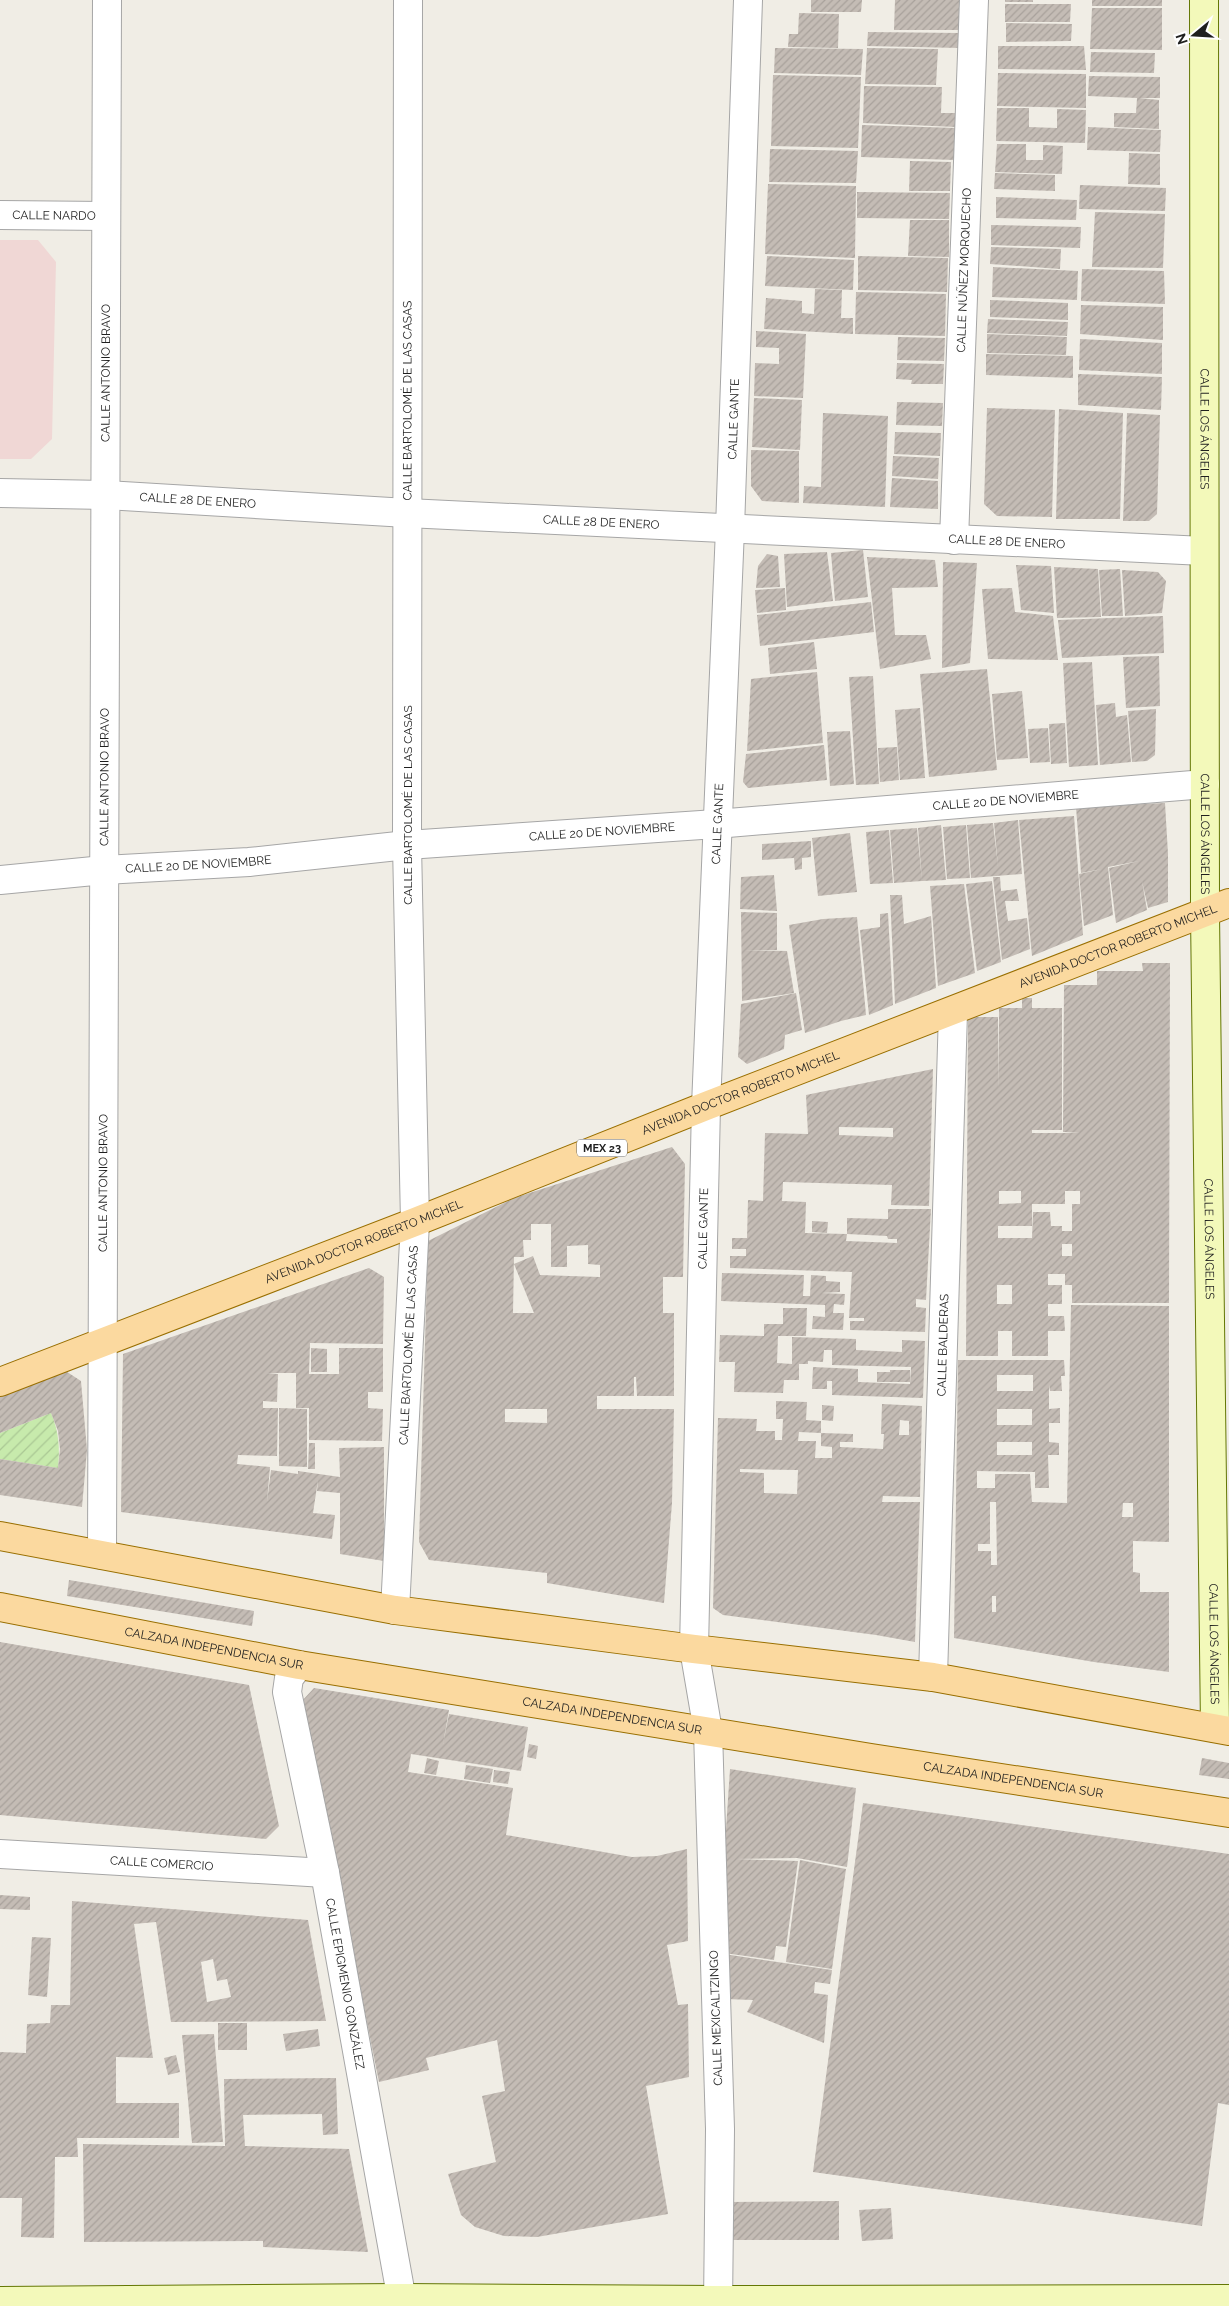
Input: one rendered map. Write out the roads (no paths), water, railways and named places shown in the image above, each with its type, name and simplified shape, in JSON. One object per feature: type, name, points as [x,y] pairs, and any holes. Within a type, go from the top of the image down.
[{"type":"main road","name":"AVENIDA DOCTOR ROBERTO MICHEL","points":[[0,1382],[415,1222],[706,1106],[953,1012],[1217,908]]},
{"type":"main road","points":[[0,1536],[395,1610],[694,1649],[933,1677],[1222,1730]]},
{"type":"main road","name":"CALZADA INDEPENDENCIA SUR","points":[[0,1606],[299,1666],[871,1758],[1229,1813]]},
{"type":"street","name":"CALLE ANTONIO BRAVO","points":[[102,1555],[107,0]]},
{"type":"street","name":"CALLE BARTOLOMÉ DE LAS CASAS","points":[[395,1610],[415,1222],[407,845],[408,0]]},
{"type":"street","name":"CALLE GANTE","points":[[708,1731],[694,1649],[706,1106],[716,824],[730,529],[748,0]]},
{"type":"street","name":"CALLE NÚÑEZ MORQUECHO","points":[[954,540],[974,0]]},
{"type":"street","name":"CALLE LOS ÁNGELES","points":[[1204,0],[1205,784],[1217,908],[1222,1730]]},
{"type":"street","name":"CALLE NARDO","points":[[0,215],[106,216]]},
{"type":"street","name":"CALLE 28 DE ENERO","points":[[0,493],[106,496],[407,513],[1204,551]]},
{"type":"street","name":"CALLE 20 DE NOVIEMBRE","points":[[0,880],[104,870],[250,862],[407,845],[716,824],[1205,784]]},
{"type":"street","name":"CALLE BALDERAS","points":[[933,1677],[953,1012]]},
{"type":"street","name":"CALLE EPIGMENIO GONZÁLEZ","points":[[299,1666],[289,1678],[287,1692],[325,1873],[403,2302]]},
{"type":"street","name":"CALLE MEXICALTZINGO","points":[[708,1731],[720,2128],[718,2303]]},
{"type":"street","name":"CALLE COMERCIO","points":[[0,1854],[325,1873]]},
{"type":"street","points":[[0,2301],[64,2303],[718,2303],[1229,2299]]}]
